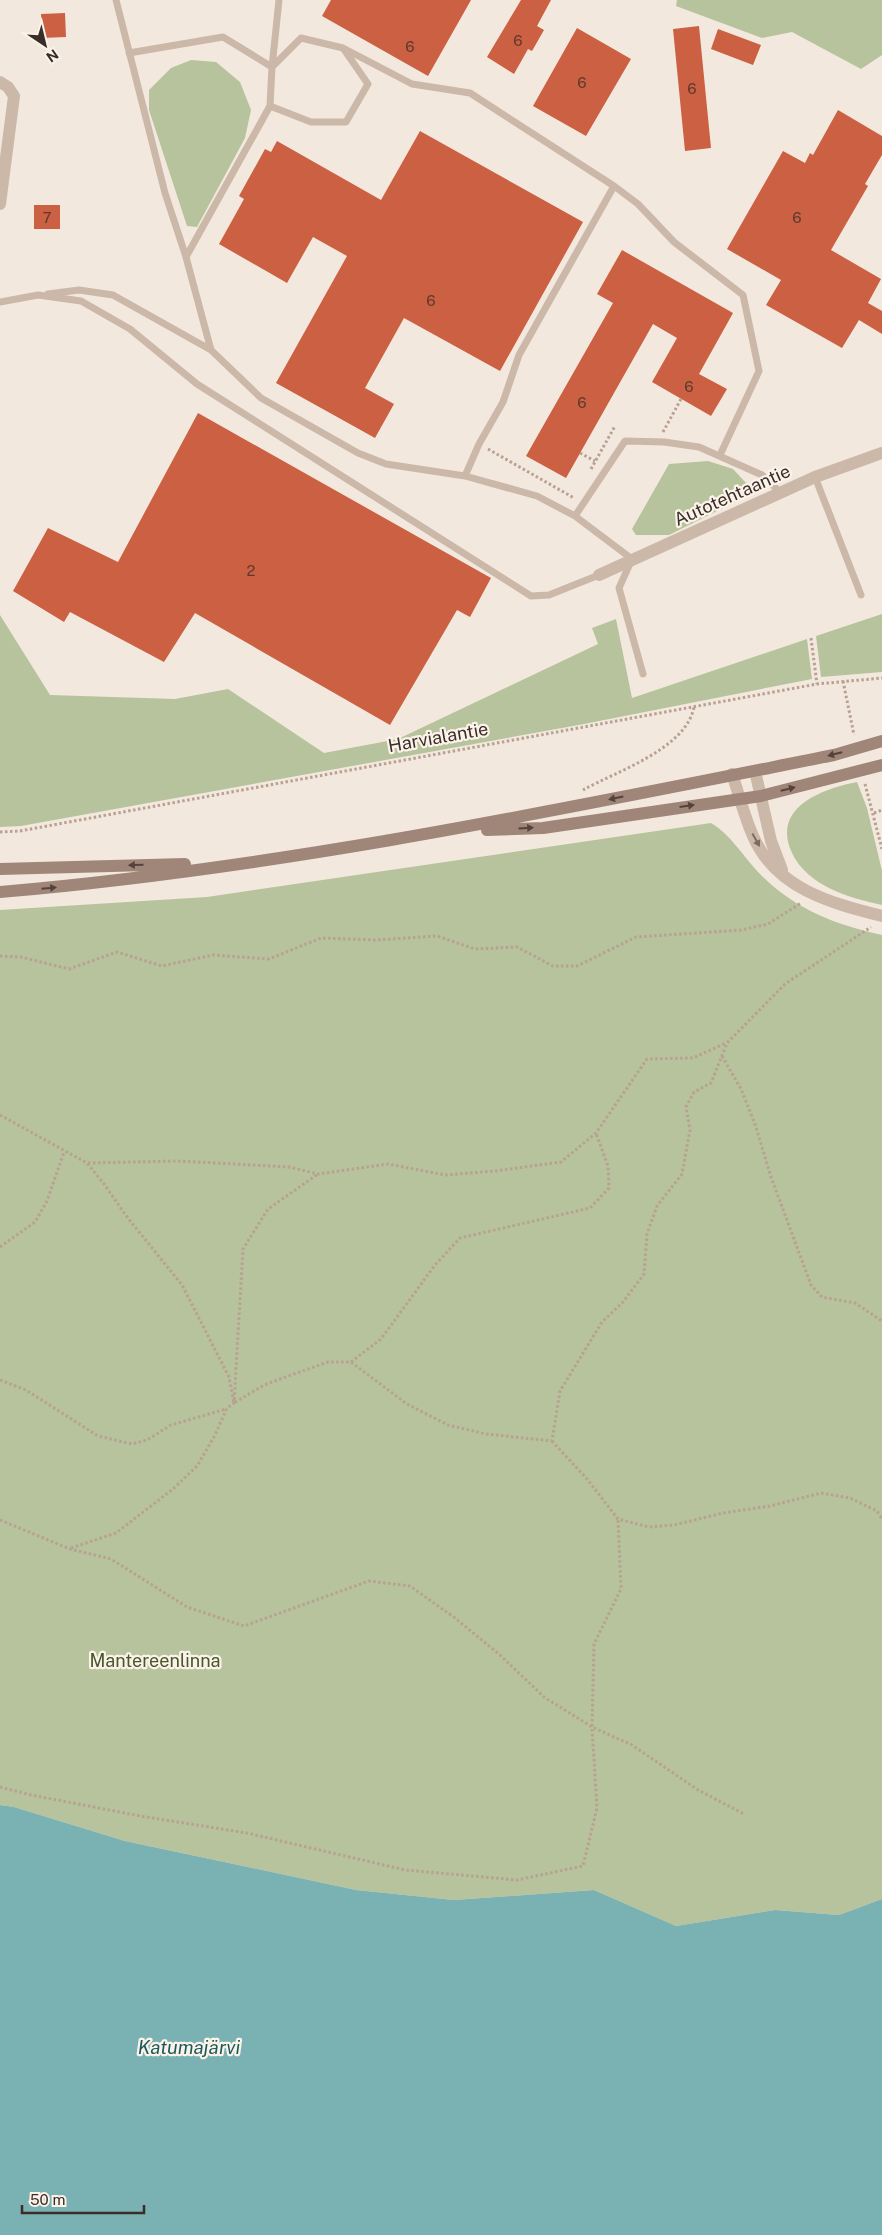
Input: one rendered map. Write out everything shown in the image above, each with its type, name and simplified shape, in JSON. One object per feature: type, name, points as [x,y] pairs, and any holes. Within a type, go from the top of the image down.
[{"type":"main road","points":[[0,892],[98,884],[442,832],[834,755],[882,741]]},
{"type":"main road","points":[[442,832],[543,828],[761,796],[882,765]]},
{"type":"main road","points":[[0,869],[237,863]]},
{"type":"street","points":[[0,82],[8,87],[14,96],[0,204]]},
{"type":"street","name":"Autotehtaantie","points":[[599,575],[815,477],[882,453]]},
{"type":"street","points":[[755,770],[771,841],[784,875]]},
{"type":"street","points":[[732,774],[753,836],[767,859],[804,891],[837,905],[882,916]]},
{"type":"lane","points":[[116,0],[165,193],[186,257],[211,350]]},
{"type":"lane","points":[[186,257],[270,106],[279,0]]},
{"type":"lane","points":[[129,53],[223,38],[272,66]]},
{"type":"lane","points":[[272,66],[301,38],[343,48],[412,84],[470,93],[614,186],[638,204],[674,242],[743,295],[759,371],[720,455]]},
{"type":"lane","points":[[270,106],[311,122],[346,122],[368,84],[343,48]]},
{"type":"lane","points":[[465,476],[479,444],[503,402],[519,355],[614,186]]},
{"type":"lane","points":[[0,302],[79,290],[113,295],[211,350],[261,398],[358,453],[386,464],[465,476],[537,496],[575,516],[632,559],[619,588],[643,674]]},
{"type":"lane","points":[[38,295],[81,301],[130,329],[197,384],[530,596],[549,595],[599,575]]},
{"type":"lane","points":[[575,516],[625,441],[658,442],[699,447],[762,475],[781,493]]},
{"type":"lane","points":[[815,477],[861,595]]},
{"type":"path","points":[[658,442],[681,399]]},
{"type":"path","points":[[587,476],[615,426]]},
{"type":"path","points":[[479,444],[574,498],[579,491]]},
{"type":"path","points":[[580,453],[595,461]]},
{"type":"path","points":[[810,638],[817,684]]},
{"type":"path","name":"Harvialantie","points":[[0,832],[20,831],[817,684],[843,680],[882,678]]},
{"type":"path","points":[[843,680],[855,738]]},
{"type":"path","points":[[575,794],[664,746],[684,730],[693,714],[694,707]]},
{"type":"path","points":[[864,779],[882,849]]},
{"type":"path","points":[[874,813],[882,810]]},
{"type":"path","points":[[0,956],[21,957],[70,969],[116,952],[162,966],[213,955],[270,959],[321,938],[376,940],[436,936],[475,949],[517,947],[553,966],[577,966],[636,937],[741,930],[768,924],[816,896]]},
{"type":"path","points":[[552,1441],[560,1391],[602,1322],[624,1302],[644,1274],[647,1234],[657,1206],[682,1174],[690,1130],[686,1107],[694,1092],[711,1083],[727,1043],[785,984],[868,928]]},
{"type":"path","points":[[87,1163],[178,1161],[289,1167],[318,1174],[388,1164],[444,1175],[495,1171],[561,1162],[596,1133],[647,1060],[693,1058],[727,1043]]},
{"type":"path","points":[[721,1055],[741,1089],[755,1124],[774,1186],[811,1284],[822,1297],[855,1303],[882,1321]]},
{"type":"path","points":[[0,1116],[87,1163],[182,1285],[228,1377],[234,1403]]},
{"type":"path","points":[[352,1362],[382,1339],[435,1265],[460,1238],[590,1208],[609,1188],[608,1166],[596,1133]]},
{"type":"path","points":[[0,1247],[35,1222],[47,1201],[64,1152]]},
{"type":"path","points":[[234,1403],[243,1249],[268,1209],[318,1174]]},
{"type":"path","points":[[0,1380],[26,1390],[98,1436],[132,1444],[147,1440],[171,1425],[227,1408],[264,1385],[282,1378],[328,1362],[352,1362],[407,1404],[448,1425],[486,1434],[552,1441],[618,1518],[649,1527],[674,1525],[724,1513],[770,1506],[821,1493],[850,1498],[877,1511],[882,1520]]},
{"type":"path","points":[[70,1549],[116,1533],[173,1489],[197,1466],[214,1437],[227,1408]]},
{"type":"path","points":[[0,1787],[31,1795],[136,1815],[246,1833],[406,1870],[517,1880],[583,1866],[597,1808],[592,1727],[594,1644],[621,1589],[618,1518]]},
{"type":"path","points":[[0,1520],[70,1549],[111,1559],[187,1607],[244,1626],[369,1581],[410,1586],[455,1618],[500,1655],[544,1697],[592,1727],[632,1745],[698,1790],[744,1814]]},
{"type":"green space","points":[[677,0],[882,0],[882,55],[861,69],[792,32],[762,38],[676,6]]},
{"type":"green space","points":[[191,60],[216,62],[240,82],[251,110],[245,138],[197,227],[187,226],[149,110],[149,90],[171,68]]},
{"type":"green space","points":[[708,461],[733,469],[747,484],[745,497],[669,535],[636,535],[632,529],[669,464]]},
{"type":"green space","points":[[882,614],[882,672],[821,677],[816,636]]},
{"type":"green space","points":[[0,615],[50,695],[175,699],[228,689],[324,753],[398,739],[598,644],[592,628],[616,619],[632,698],[807,639],[812,679],[584,724],[21,826],[0,827]]},
{"type":"green space","points":[[857,782],[867,808],[882,871],[882,905],[843,894],[814,879],[803,870],[795,859],[787,837],[788,824],[794,813],[803,803],[829,790]]},
{"type":"green space","name":"Mantereenlinna","points":[[711,823],[730,839],[758,872],[786,896],[831,920],[882,935],[882,1899],[839,1915],[775,1910],[676,1926],[594,1890],[454,1900],[356,1890],[125,1841],[14,1807],[0,1805],[0,910],[207,897]]},
{"type":"water","name":"Katumajärvi","points":[[0,1805],[14,1807],[125,1841],[356,1890],[454,1900],[594,1890],[676,1926],[775,1910],[839,1915],[882,1899],[882,2235],[0,2235]]},
{"type":"building","points":[[331,0],[471,0],[428,76],[322,16]]},
{"type":"building","points":[[521,0],[551,0],[537,26],[544,30],[532,51],[528,49],[514,74],[487,57]]},
{"type":"building","points":[[65,13],[66,37],[42,38],[41,14]]},
{"type":"building","points":[[699,26],[711,148],[685,151],[673,29]]},
{"type":"building","points":[[577,28],[631,59],[586,136],[533,106]]},
{"type":"building","points":[[718,29],[761,45],[753,65],[711,49]]},
{"type":"building","points":[[838,110],[882,136],[882,155],[865,184],[868,186],[831,250],[881,279],[868,303],[882,311],[882,334],[859,320],[842,348],[766,305],[781,280],[727,249],[783,151],[805,163],[810,153],[813,155]]},
{"type":"building","points":[[420,131],[583,222],[500,371],[404,318],[365,388],[394,404],[375,438],[276,383],[347,256],[313,237],[287,283],[219,244],[244,199],[239,196],[265,149],[271,152],[277,141],[381,200]]},
{"type":"building","points":[[34,205],[60,205],[60,229],[34,229]]},
{"type":"building","points":[[622,250],[733,313],[699,374],[727,389],[711,416],[652,382],[677,338],[653,324],[566,478],[526,456],[613,303],[597,294]]},
{"type":"building","points":[[198,413],[491,578],[470,617],[457,610],[390,725],[195,613],[164,662],[70,612],[64,622],[13,591],[48,528],[118,562]]}]
